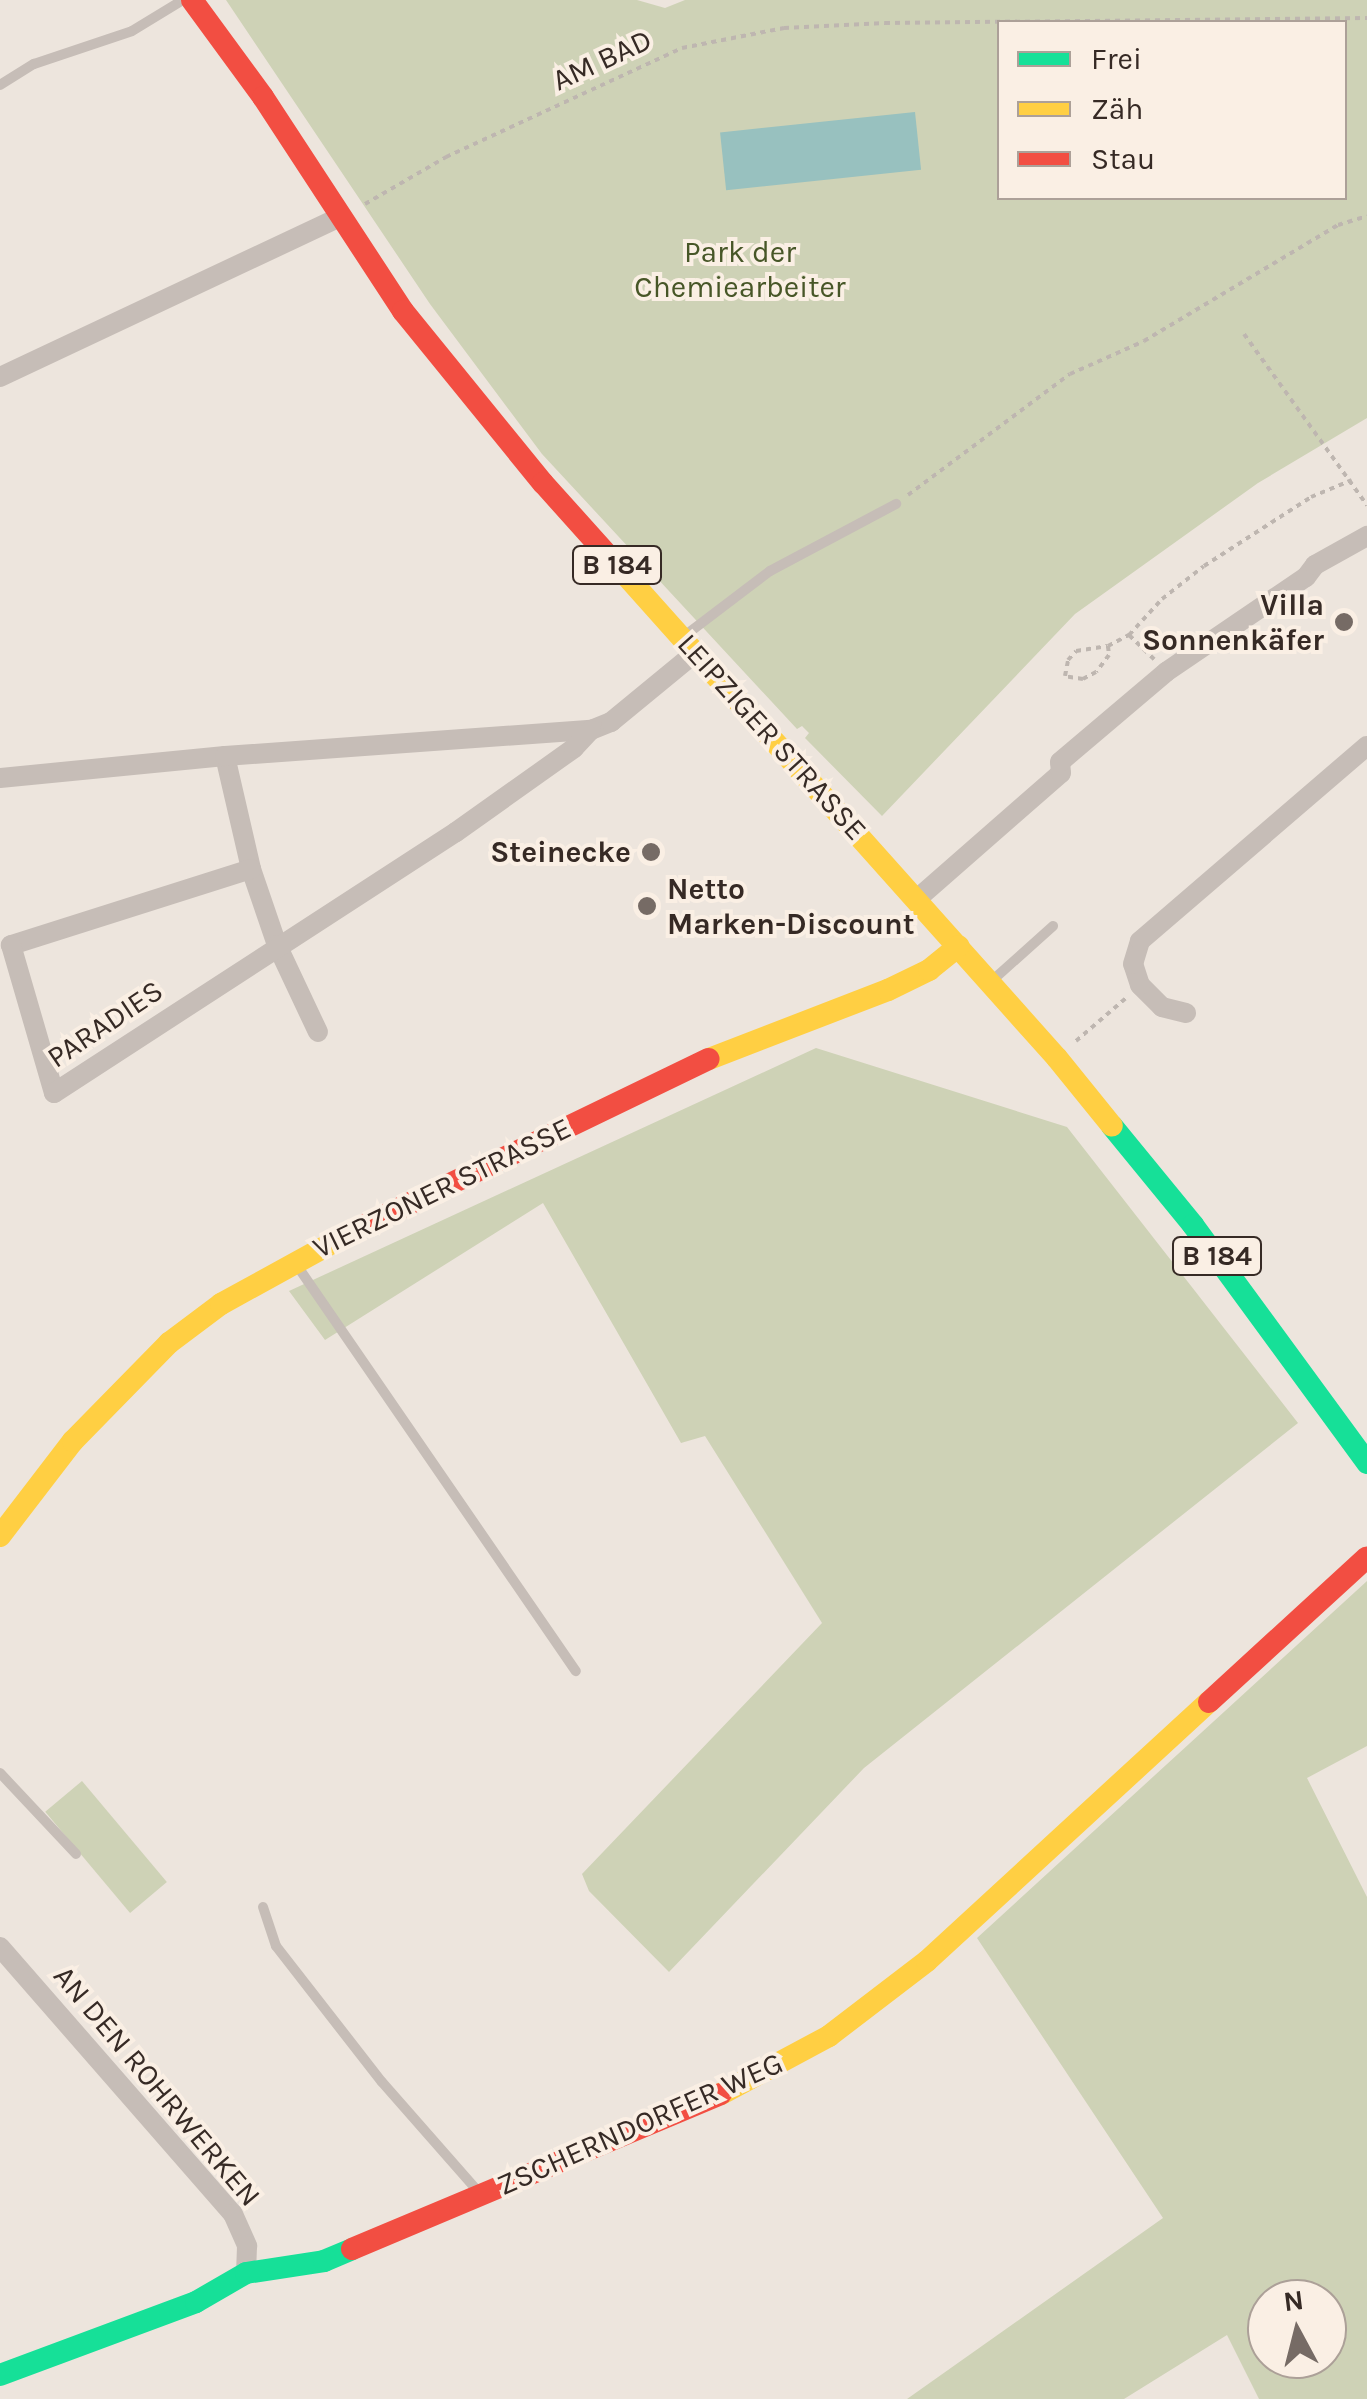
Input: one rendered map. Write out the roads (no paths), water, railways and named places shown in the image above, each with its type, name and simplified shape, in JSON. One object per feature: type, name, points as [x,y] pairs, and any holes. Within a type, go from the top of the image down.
[{"type":"street","name":"LEIPZIGER STRASSE","points":[[192,0],[348,213],[403,311],[512,446],[1057,1058],[1194,1225],[1367,1463]]},
{"type":"street","points":[[0,377],[348,213]]},
{"type":"street","points":[[917,899],[1062,773],[1060,762],[1166,672],[1306,577],[1315,565],[1367,536]]},
{"type":"street","name":"PARADIES","points":[[0,778],[225,756],[591,730],[611,722],[689,645]]},
{"type":"street","name":"PARADIES","points":[[251,868],[11,945],[54,1093],[456,832],[574,748],[591,730]]},
{"type":"street","points":[[1186,1013],[1162,1007],[1140,985],[1133,964],[1140,941],[1367,746]]},
{"type":"street","points":[[225,756],[251,868],[278,945],[318,1032]]},
{"type":"street","name":"VIERZONER STRASSE","points":[[0,1536],[73,1441],[169,1342],[293,1261],[694,1065],[888,990],[929,970],[959,946]]},
{"type":"street","name":"ZSCHERNDORFER WEG","points":[[0,2375],[196,2302],[246,2273],[324,2260],[750,2082],[829,2036],[927,1962],[1367,1556]]},
{"type":"street","name":"AN DEN ROHRWERKEN","points":[[0,1947],[234,2214],[247,2246],[246,2273]]},
{"type":"lane","points":[[0,84],[34,64],[132,31],[183,0]]},
{"type":"lane","points":[[689,645],[770,572],[896,504]]},
{"type":"lane","points":[[990,982],[1053,926]]},
{"type":"lane","points":[[293,1261],[576,1671]]},
{"type":"lane","points":[[0,1774],[76,1854]]},
{"type":"lane","points":[[262,1907],[276,1946],[382,2082],[482,2195]]},
{"type":"water","points":[[915,112],[921,170],[726,190],[720,132]]},
{"type":"place","name":"Villa Sonnenkäfer","points":[[1344,622]]},
{"type":"place","name":"Steinecke","points":[[651,852]]},
{"type":"place","name":"Netto Marken-Discount","points":[[647,906]]},
{"type":"park label","name":"Park der Chemiearbeiter","points":[[740,269]]}]
